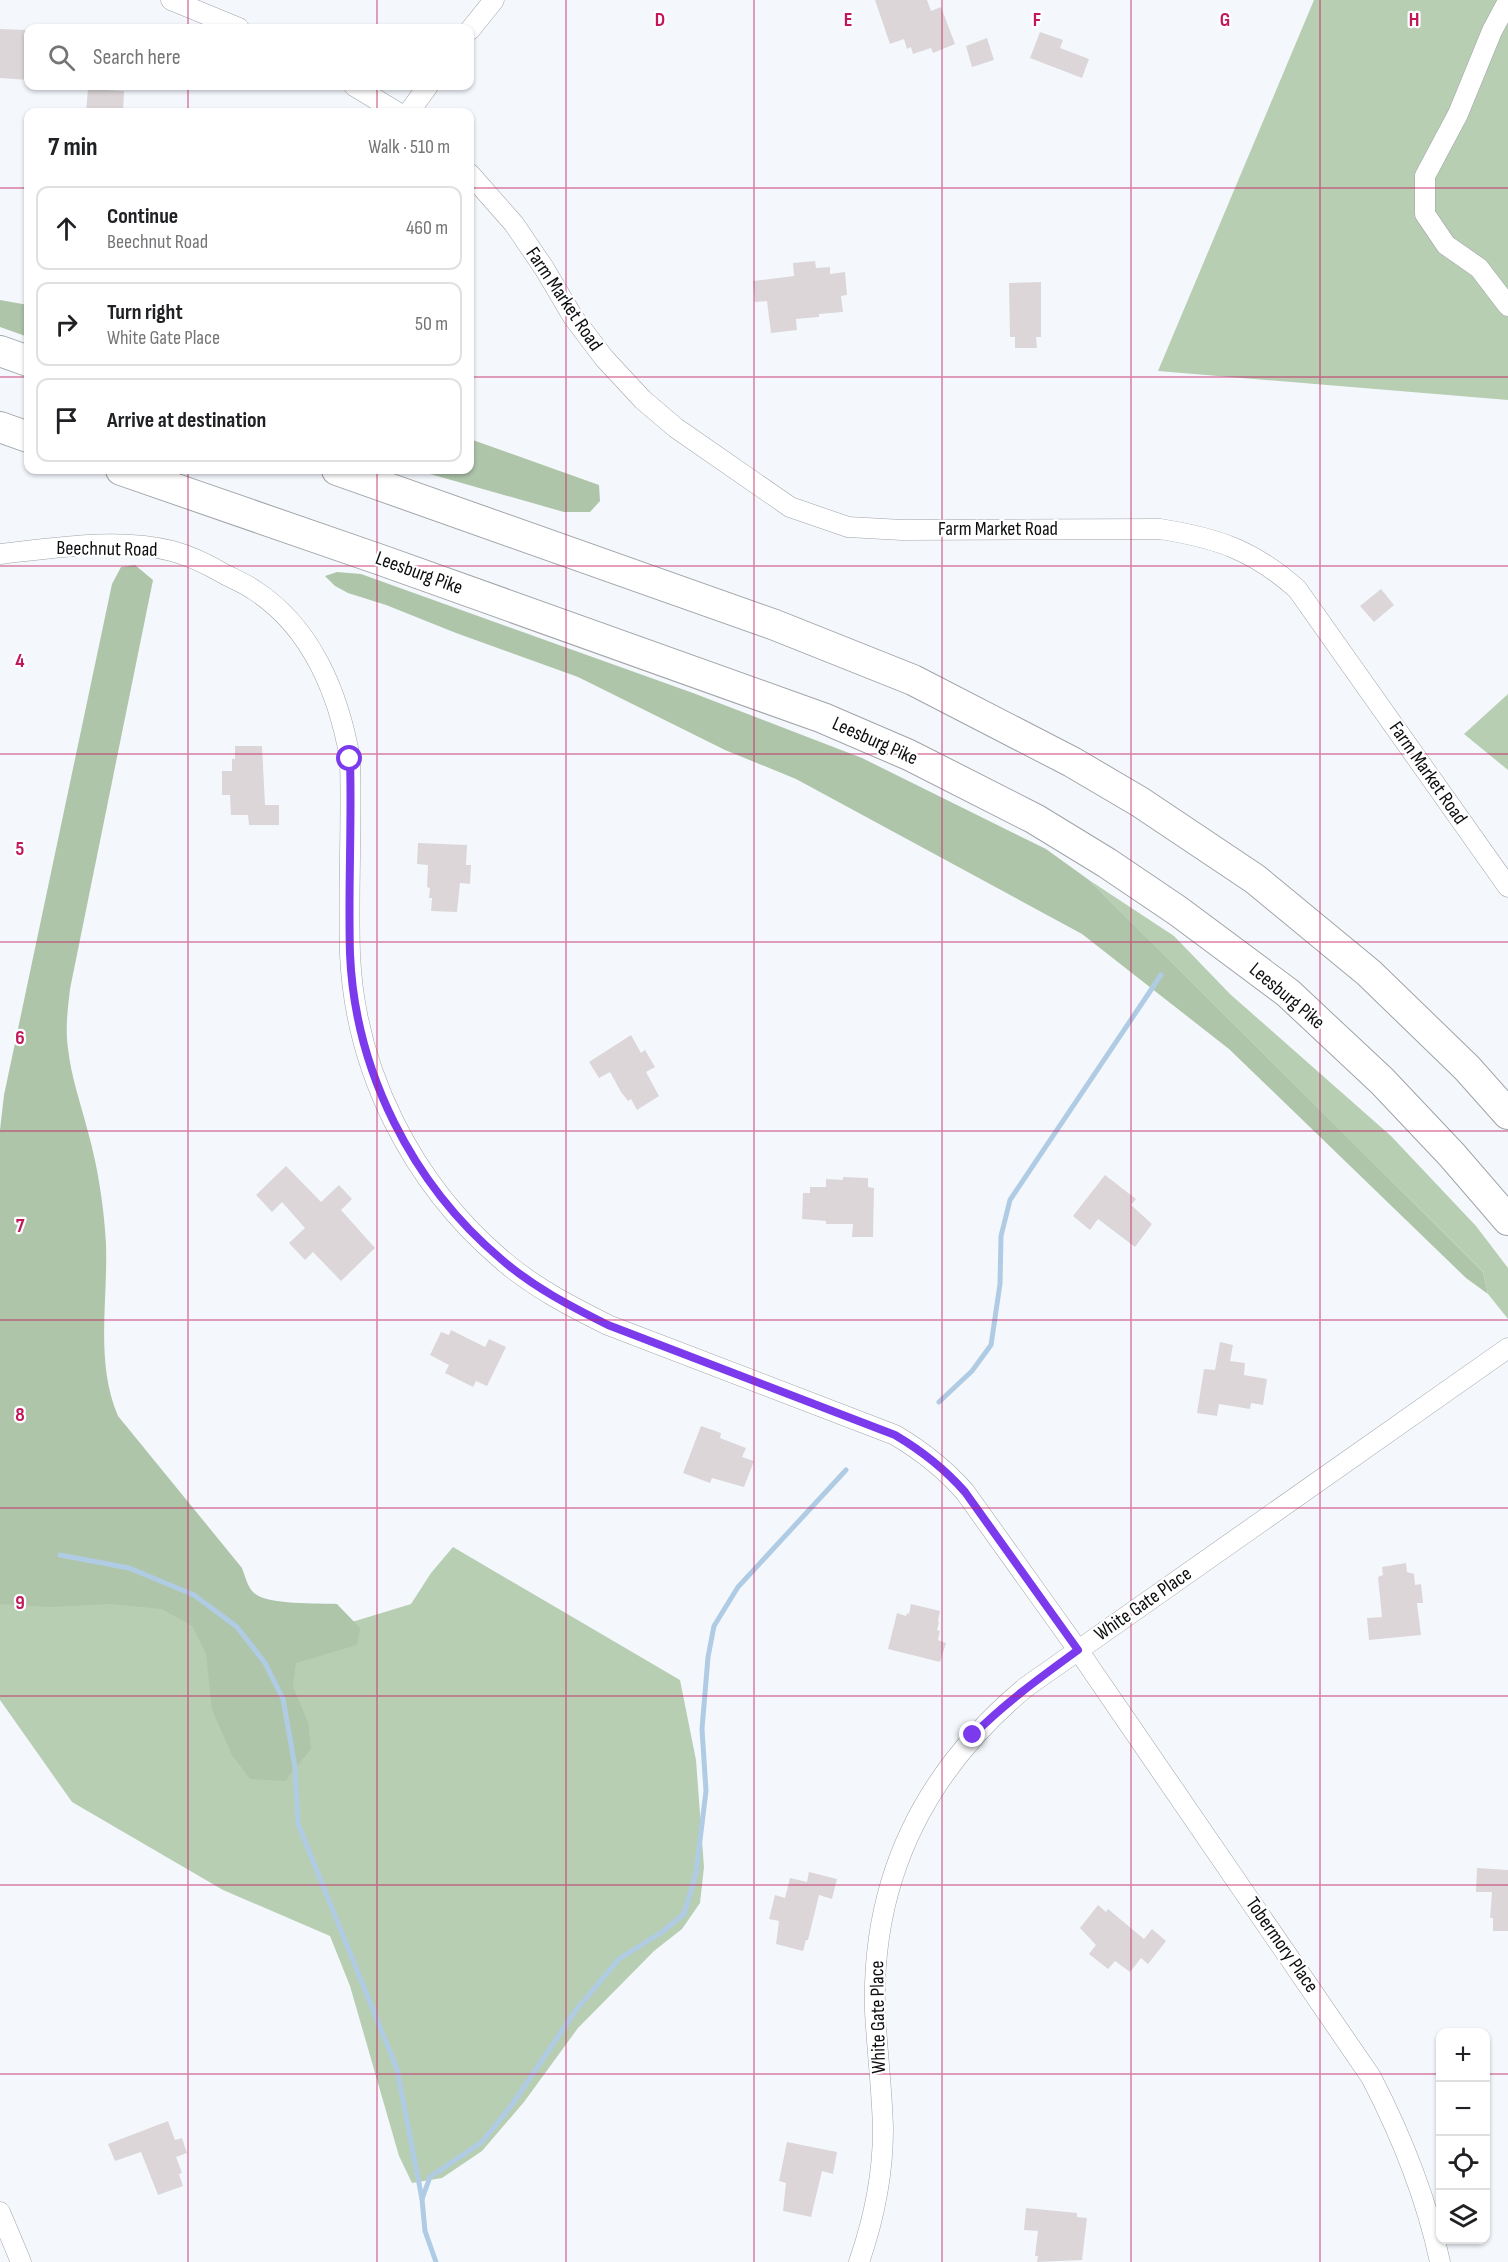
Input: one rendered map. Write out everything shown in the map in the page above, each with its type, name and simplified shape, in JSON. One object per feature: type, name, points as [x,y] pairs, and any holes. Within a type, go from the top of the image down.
[{"type":"highway","points":[[0,351],[24,360]]},
{"type":"highway","points":[[0,427],[24,436]]},
{"type":"highway","name":"Leesburg Pike","points":[[133,474],[823,718],[909,755],[1035,819],[1107,863],[1178,911],[1288,993],[1382,1081],[1501,1211]]},
{"type":"highway","points":[[348,474],[775,625],[913,680],[1072,762],[1140,802],[1255,879],[1369,973],[1467,1068],[1508,1114]]},
{"type":"highway","points":[[1501,1211],[1508,1237]]},
{"type":"street","points":[[171,0],[229,24]]},
{"type":"street","points":[[474,25],[495,0]]},
{"type":"street","points":[[1508,1],[1492,31],[1458,114],[1425,176],[1425,214],[1446,245],[1479,268],[1508,306]]},
{"type":"street","points":[[361,90],[390,108]]},
{"type":"street","points":[[412,108],[425,90]]},
{"type":"street","name":"Farm Market Road","points":[[474,179],[514,224],[573,317],[604,358],[643,400],[676,428],[790,507],[848,527],[902,530],[1160,529],[1194,534],[1223,543],[1251,554],[1278,572],[1297,589],[1311,608],[1508,887]]},
{"type":"street","name":"Beechnut Road","points":[[0,554],[63,547],[103,546],[138,546],[172,551],[206,564],[255,590],[280,611],[302,637],[320,664],[335,696],[345,728],[350,759],[351,789],[350,955],[355,1000],[364,1043],[378,1086],[396,1126],[418,1165],[439,1195],[469,1229],[501,1259],[537,1286],[568,1305],[608,1325],[895,1435],[922,1451],[945,1470],[965,1492],[1078,1650]]},
{"type":"street","name":"White Gate Place","points":[[859,2262],[876,2199],[881,2164],[883,2128],[875,1980],[878,1942],[885,1904],[910,1831],[928,1797],[949,1765],[973,1735],[999,1709],[1026,1687],[1508,1348]]},
{"type":"street","name":"Tobermory Place","points":[[1078,1650],[1371,2077],[1408,2154],[1431,2220],[1440,2262]]},
{"type":"street","points":[[0,2212],[21,2262]]},
{"type":"green space","points":[[1314,0],[1508,0],[1508,400],[1158,371]]},
{"type":"green space","points":[[0,300],[24,304],[24,336],[0,327]]},
{"type":"green space","points":[[474,440],[599,485],[600,501],[590,512],[564,512],[430,474],[474,474]]},
{"type":"green space","points":[[135,565],[153,580],[70,989],[67,1026],[71,1069],[95,1159],[104,1216],[106,1266],[104,1332],[107,1374],[118,1416],[242,1568],[252,1591],[270,1600],[337,1604],[360,1628],[357,1645],[296,1663],[293,1687],[308,1722],[311,1749],[285,1781],[250,1779],[232,1755],[212,1710],[206,1654],[192,1626],[162,1609],[109,1604],[48,1607],[0,1604],[0,1130],[4,1095],[112,584],[121,567]]},
{"type":"green space","points":[[337,572],[361,574],[693,693],[862,758],[1046,849],[1089,880],[1483,1272],[1488,1294],[1466,1278],[1229,1049],[1082,934],[796,779],[725,750],[578,677],[348,593],[335,586],[325,576]]},
{"type":"green space","points":[[1508,694],[1508,770],[1464,734]]},
{"type":"green space","points":[[1089,880],[1174,936],[1230,994],[1391,1136],[1476,1226],[1508,1268],[1508,1319],[1488,1294],[1483,1272]]},
{"type":"green space","points":[[453,1547],[680,1680],[696,1760],[704,1867],[700,1903],[682,1929],[654,1951],[578,2028],[524,2102],[482,2151],[442,2178],[412,2183],[399,2156],[350,1986],[330,1936],[223,1890],[72,1802],[0,1700],[0,1565],[329,1629],[411,1604],[431,1573]]},
{"type":"building","points":[[875,0],[927,0],[931,11],[941,7],[955,44],[933,53],[931,48],[913,54],[911,47],[907,49],[904,39],[890,44]]},
{"type":"building","points":[[0,29],[24,30],[24,80],[0,78]]},
{"type":"building","points":[[1040,32],[1063,40],[1060,48],[1089,59],[1082,78],[1030,58]]},
{"type":"building","points":[[987,38],[994,60],[972,67],[966,46]]},
{"type":"building","points":[[88,90],[124,91],[123,108],[86,108]]},
{"type":"building","points":[[815,261],[816,268],[830,267],[830,274],[845,272],[847,295],[841,296],[843,312],[796,319],[797,330],[771,333],[767,301],[755,302],[753,281],[794,276],[793,263]]},
{"type":"building","points":[[1041,282],[1041,337],[1036,337],[1037,348],[1015,348],[1015,337],[1010,337],[1009,283]]},
{"type":"building","points":[[1381,589],[1394,605],[1374,622],[1360,606]]},
{"type":"building","points":[[235,746],[262,746],[265,805],[279,805],[279,825],[249,825],[248,815],[231,815],[230,795],[222,795],[222,771],[232,771]]},
{"type":"building","points":[[418,843],[467,845],[466,865],[471,865],[470,884],[460,883],[457,912],[431,911],[432,898],[429,898],[430,888],[427,887],[428,865],[417,864]]},
{"type":"building","points":[[631,1035],[641,1053],[645,1050],[655,1067],[646,1072],[659,1096],[637,1110],[631,1099],[628,1101],[621,1092],[610,1072],[599,1078],[589,1062]]},
{"type":"building","points":[[286,1166],[321,1202],[339,1185],[352,1199],[341,1210],[375,1248],[341,1281],[313,1252],[305,1260],[289,1243],[305,1228],[282,1202],[272,1212],[256,1195]]},
{"type":"building","points":[[1105,1175],[1136,1199],[1131,1205],[1152,1224],[1135,1247],[1098,1219],[1090,1230],[1073,1216]]},
{"type":"building","points":[[843,1177],[868,1178],[868,1187],[874,1188],[873,1237],[852,1237],[853,1224],[826,1224],[826,1221],[802,1219],[803,1193],[810,1193],[810,1187],[826,1187],[826,1179],[843,1180]]},
{"type":"building","points":[[451,1330],[485,1347],[489,1339],[506,1347],[487,1386],[476,1381],[473,1387],[445,1373],[449,1365],[430,1355],[441,1332],[449,1335]]},
{"type":"building","points":[[1220,1342],[1233,1345],[1230,1361],[1245,1363],[1244,1375],[1267,1379],[1263,1405],[1251,1403],[1250,1409],[1219,1404],[1217,1416],[1197,1413],[1204,1369],[1215,1370]]},
{"type":"building","points":[[701,1426],[721,1433],[720,1438],[746,1448],[742,1457],[754,1461],[744,1487],[712,1478],[710,1483],[683,1473]]},
{"type":"building","points":[[1406,1563],[1407,1572],[1414,1574],[1415,1585],[1421,1584],[1423,1603],[1417,1603],[1421,1635],[1369,1640],[1367,1618],[1382,1617],[1378,1577],[1383,1575],[1382,1567]]},
{"type":"building","points":[[911,1604],[940,1611],[938,1640],[946,1643],[940,1662],[888,1649],[897,1613],[906,1616],[907,1613],[909,1614]]},
{"type":"building","points":[[1477,1868],[1508,1870],[1508,1931],[1493,1931],[1493,1918],[1490,1918],[1492,1892],[1476,1892]]},
{"type":"building","points":[[809,1872],[837,1879],[832,1899],[819,1895],[803,1951],[776,1944],[779,1921],[769,1919],[775,1895],[785,1898],[790,1878],[807,1882]]},
{"type":"building","points":[[1098,1905],[1106,1912],[1108,1909],[1144,1939],[1152,1929],[1166,1941],[1148,1964],[1141,1958],[1130,1972],[1115,1961],[1108,1969],[1089,1954],[1096,1945],[1080,1928]]},
{"type":"building","points":[[168,2121],[175,2140],[182,2138],[187,2153],[176,2157],[182,2173],[179,2174],[183,2186],[158,2195],[141,2152],[115,2161],[108,2144]]},
{"type":"building","points":[[787,2142],[837,2152],[833,2174],[822,2171],[811,2217],[783,2211],[786,2183],[779,2181]]},
{"type":"building","points":[[1026,2208],[1077,2213],[1077,2217],[1087,2218],[1082,2260],[1037,2262],[1038,2256],[1035,2256],[1038,2231],[1024,2230]]},
{"type":"waterway","points":[[939,1402],[972,1371],[991,1345],[1000,1284],[1001,1236],[1010,1200],[1161,975]]},
{"type":"waterway","points":[[422,2199],[430,2177],[482,2142],[511,2106],[576,2010],[619,1959],[662,1932],[684,1914],[696,1873],[706,1791],[702,1729],[708,1657],[714,1626],[738,1587],[846,1470]]},
{"type":"waterway","points":[[60,1555],[129,1568],[194,1595],[237,1627],[265,1663],[283,1699],[295,1767],[298,1824],[397,2069],[422,2199],[425,2231],[436,2262]]},
{"type":"route","points":[[350,759],[350,955],[355,1000],[364,1043],[378,1086],[396,1126],[418,1165],[439,1195],[469,1229],[501,1259],[537,1286],[568,1305],[608,1325],[895,1435],[922,1451],[945,1470],[965,1492],[1078,1650],[1026,1687],[999,1709],[973,1735]]}]
